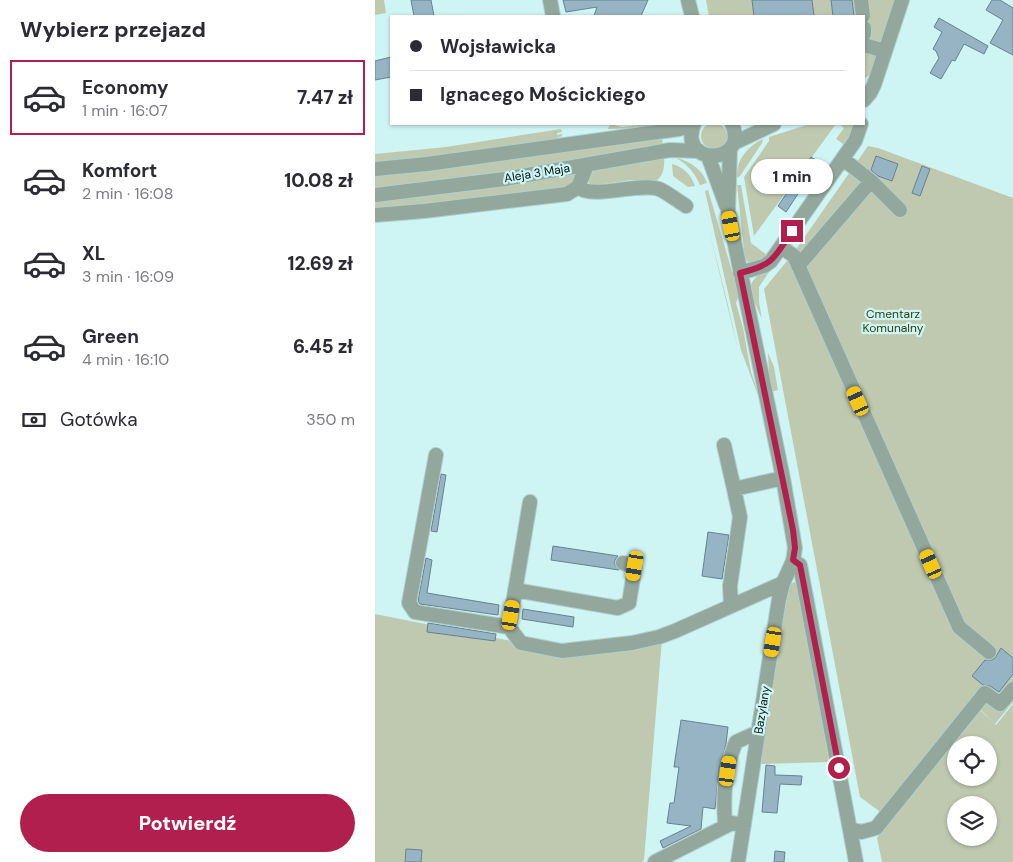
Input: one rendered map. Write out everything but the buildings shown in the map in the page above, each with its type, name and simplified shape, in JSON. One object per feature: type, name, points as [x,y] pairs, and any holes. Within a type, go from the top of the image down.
[{"type":"street","points":[[550,0],[553,15]]},
{"type":"street","points":[[689,0],[692,15]]},
{"type":"street","points":[[861,0],[863,15]]},
{"type":"street","points":[[865,99],[874,85],[902,0]]},
{"type":"street","points":[[865,45],[885,51]]},
{"type":"street","name":"Aleja 3 Maja","points":[[375,169],[514,152],[679,129],[691,125]]},
{"type":"street","points":[[694,125],[692,139],[695,146],[704,154],[728,211],[783,478],[795,548],[793,560],[800,565],[856,862]]},
{"type":"street","points":[[728,211],[732,146],[735,136],[732,125]]},
{"type":"street","points":[[732,146],[772,125]]},
{"type":"street","points":[[740,273],[768,264],[858,137],[861,125]]},
{"type":"street","name":"Aleja 3 Maja","points":[[375,195],[505,179],[670,150],[716,156],[724,154],[732,146]]},
{"type":"street","points":[[843,159],[871,181],[900,210]]},
{"type":"street","points":[[375,215],[567,194],[581,183],[587,165]]},
{"type":"street","points":[[798,266],[871,181]]},
{"type":"street","points":[[577,188],[582,191],[591,192],[637,188],[659,189],[686,206]]},
{"type":"street","points":[[781,247],[794,256],[959,627],[989,652]]},
{"type":"street","points":[[724,445],[740,517],[730,586],[731,606]]},
{"type":"street","points":[[436,455],[409,603],[415,612],[509,627],[521,643],[562,652],[632,643],[659,637],[783,583]]},
{"type":"street","points":[[734,489],[783,478]]},
{"type":"street","points":[[509,627],[530,502]]},
{"type":"street","name":"Bazylany","points":[[738,862],[738,824],[758,732],[778,605],[783,583],[793,560]]},
{"type":"street","points":[[515,590],[618,608],[629,603],[635,566],[623,563]]},
{"type":"street","points":[[850,829],[861,832],[875,828],[985,693],[1000,704],[1013,689]]},
{"type":"street","points":[[738,824],[725,822],[724,802],[730,756],[736,742],[758,732]]},
{"type":"street","points":[[655,862],[738,824]]},
{"type":"green space","points":[[375,0],[384,0],[386,13],[375,15]]},
{"type":"green space","points":[[706,0],[896,0],[872,73],[865,78],[865,15],[709,15]]},
{"type":"green space","points":[[610,125],[622,127],[660,125],[642,128],[608,129]]},
{"type":"green space","points":[[708,125],[720,125],[726,131],[726,141],[719,148],[709,148],[702,141],[702,131]]},
{"type":"green space","points":[[807,125],[835,125],[754,236],[744,177],[769,141],[769,137]]},
{"type":"green space","points":[[840,125],[854,125],[846,146],[836,139],[844,128]]},
{"type":"green space","points":[[561,129],[562,132],[557,133],[557,135],[562,134],[562,136],[536,143],[459,154],[375,162],[375,154],[446,147]]},
{"type":"green space","points":[[662,139],[663,145],[508,172],[375,189],[375,174],[472,164]]},
{"type":"green space","points":[[763,139],[737,178],[738,165],[747,150]]},
{"type":"green space","name":"Cmentarz Komunalny","points":[[868,146],[1013,198],[1013,702],[995,724],[980,709],[958,736],[947,736],[947,749],[890,819],[860,797],[764,289],[792,255]]},
{"type":"green space","points":[[664,157],[663,172],[654,182],[631,180],[590,186],[588,179],[594,170]]},
{"type":"green space","points":[[676,158],[695,166],[707,183],[700,185],[690,169]]},
{"type":"green space","points":[[672,164],[686,172],[695,186],[688,187],[673,176]]},
{"type":"green space","points":[[576,173],[578,175],[568,189],[375,210],[375,202]]},
{"type":"green space","points":[[737,185],[741,185],[751,243],[767,255],[752,264],[745,260]]},
{"type":"green space","points":[[708,190],[739,295],[736,303],[743,328],[751,372],[764,411],[741,350],[705,191]]},
{"type":"green space","points":[[709,230],[727,301],[738,350]]},
{"type":"green space","points":[[775,263],[759,287],[762,319],[753,299],[751,286],[757,276]]},
{"type":"green space","points":[[768,353],[774,367],[778,390],[770,392]]},
{"type":"green space","points":[[796,582],[829,762],[759,764],[789,586],[791,583]]},
{"type":"green space","points":[[375,614],[562,651],[662,638],[644,860],[642,862],[375,862]]},
{"type":"green space","points":[[1013,704],[1013,862],[882,862],[877,838],[947,751],[947,786],[997,786],[997,736],[959,736],[980,710],[996,725]]},
{"type":"route","points":[[792,231],[768,264],[740,273],[793,530],[795,548],[793,560],[800,565],[839,768]]}]
